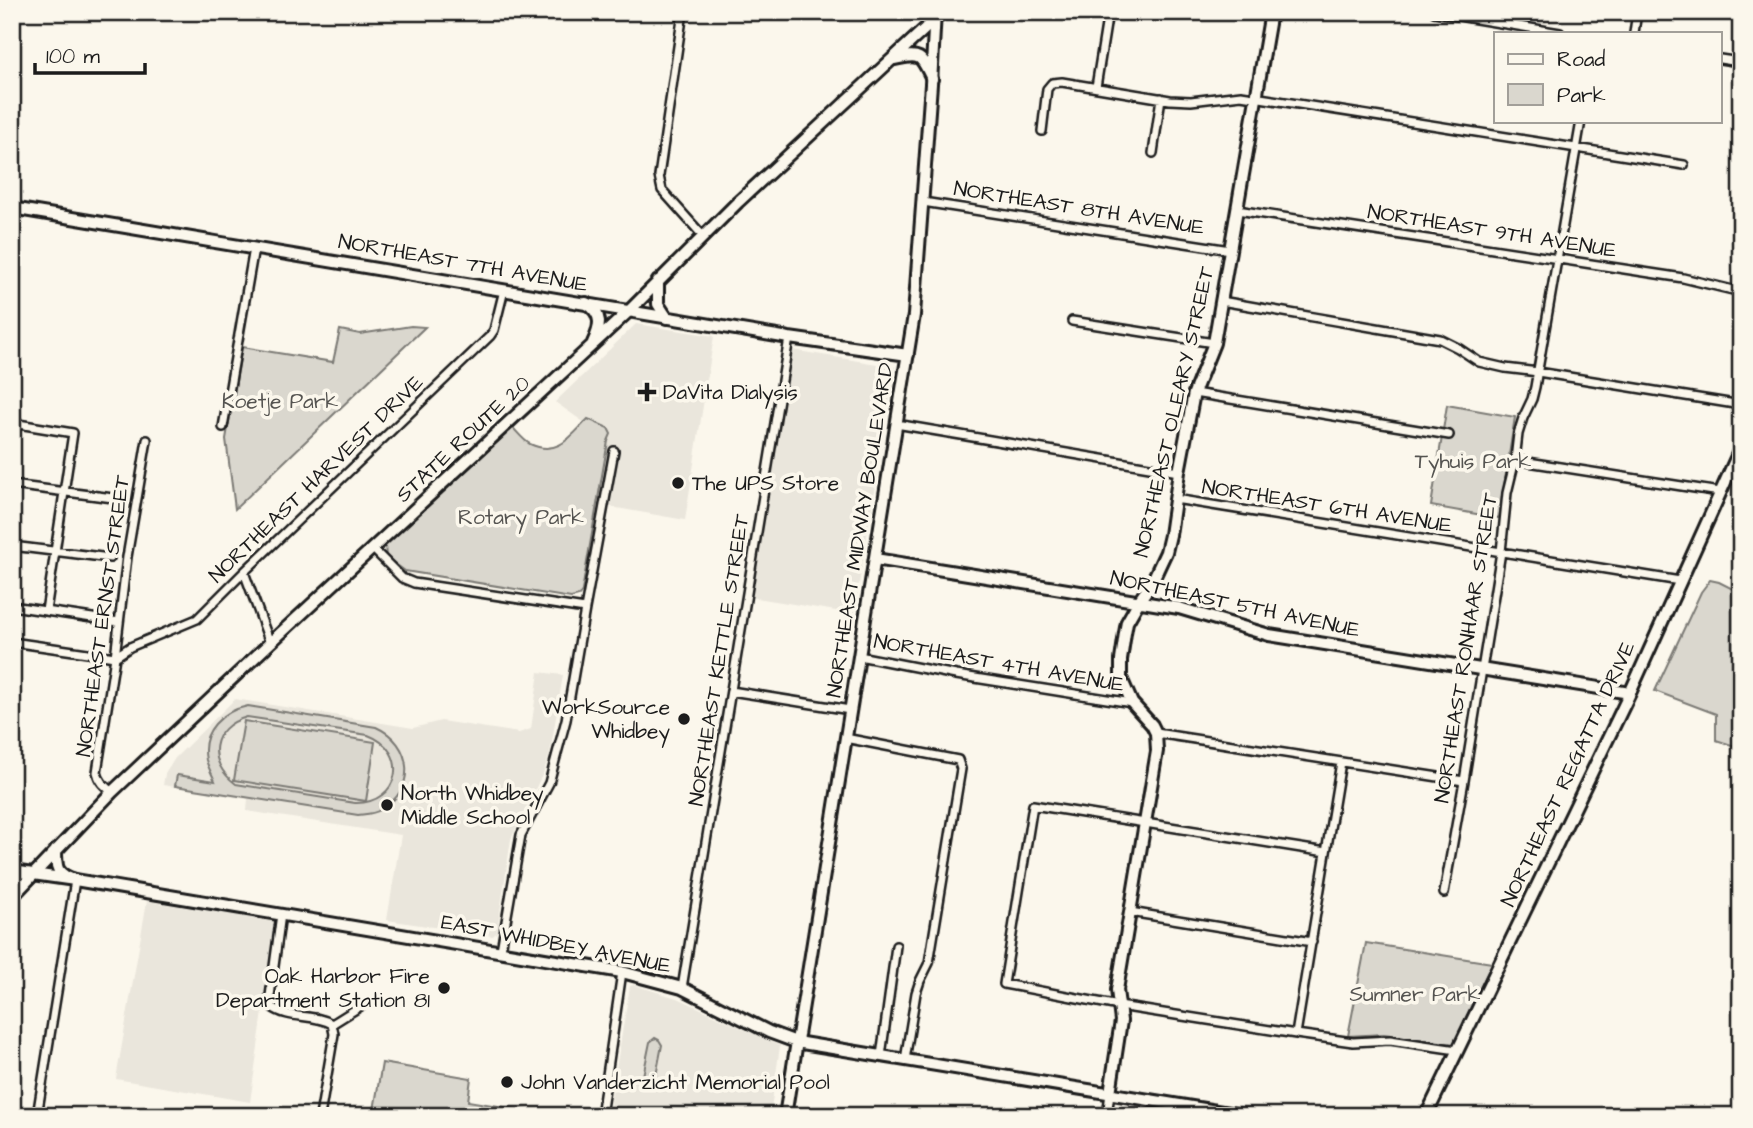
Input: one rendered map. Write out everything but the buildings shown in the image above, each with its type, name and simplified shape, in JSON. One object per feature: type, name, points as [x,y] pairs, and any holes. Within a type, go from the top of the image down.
[{"type":"street","points":[[683,12],[659,184],[703,236]]},
{"type":"street","points":[[1096,87],[1108,12]]},
{"type":"street","name":"NORTHEAST OLEARY STREET","points":[[1156,733],[1132,703],[1121,678],[1127,622],[1151,584],[1166,552],[1194,393],[1214,343],[1271,12]]},
{"type":"street","points":[[1434,12],[1554,32]]},
{"type":"street","points":[[1634,32],[1637,12]]},
{"type":"street","name":"STATE ROUTE 20","points":[[12,897],[112,792],[629,311],[703,236],[938,15]]},
{"type":"street","name":"NORTHEAST MIDWAY BOULEVARD","points":[[785,1116],[915,315],[938,15]]},
{"type":"street","points":[[892,60],[918,56],[932,79]]},
{"type":"street","points":[[1722,59],[1741,59]]},
{"type":"street","points":[[1042,131],[1047,89],[1052,83],[1062,82],[1171,100],[1191,101],[1227,95],[1256,97],[1684,165]]},
{"type":"street","points":[[1153,153],[1161,98]]},
{"type":"street","name":"NORTHEAST RONHAAR STREET","points":[[1444,893],[1502,552],[1507,493],[1518,434],[1532,400],[1538,372],[1581,122]]},
{"type":"street","name":"NORTHEAST 8TH AVENUE","points":[[922,202],[1230,250]]},
{"type":"street","name":"NORTHEAST 7TH AVENUE","points":[[12,208],[789,338],[908,355]]},
{"type":"street","name":"NORTHEAST 9TH AVENUE","points":[[1237,210],[1684,278],[1741,292]]},
{"type":"street","points":[[223,427],[254,248]]},
{"type":"street","points":[[658,281],[658,304],[667,317]]},
{"type":"street","name":"NORTHEAST HARVEST DRIVE","points":[[115,657],[130,647],[197,619],[489,336],[494,330],[504,290]]},
{"type":"street","points":[[1221,301],[1440,339],[1479,362],[1505,368],[1741,405]]},
{"type":"street","points":[[586,303],[599,318],[593,344]]},
{"type":"street","points":[[1072,321],[1214,343]]},
{"type":"street","name":"NORTHEAST KETTLE STREET","points":[[682,988],[789,338]]},
{"type":"street","points":[[1194,393],[1449,435]]},
{"type":"street","points":[[12,423],[73,433],[46,611]]},
{"type":"street","name":"NORTHEAST 6TH AVENUE","points":[[896,424],[1179,472]]},
{"type":"street","name":"NORTHEAST ERNST STREET","points":[[112,792],[102,784],[97,772],[127,557],[147,440]]},
{"type":"street","name":"NORTHEAST REGATTA DRIVE","points":[[1426,1116],[1630,693],[1741,447]]},
{"type":"street","points":[[501,950],[521,835],[549,783],[566,720],[614,451]]},
{"type":"street","points":[[1515,460],[1720,492]]},
{"type":"street","points":[[12,485],[121,499]]},
{"type":"street","name":"NORTHEAST 6TH AVENUE","points":[[1175,499],[1680,581]]},
{"type":"street","points":[[12,546],[110,558]]},
{"type":"street","points":[[373,549],[402,578],[414,583],[585,609]]},
{"type":"street","name":"NORTHEAST 5TH AVENUE","points":[[875,559],[1179,608],[1269,635],[1630,693]]},
{"type":"street","points":[[244,572],[270,643]]},
{"type":"street","points":[[12,606],[119,622]]},
{"type":"street","points":[[12,642],[115,657]]},
{"type":"street","name":"NORTHEAST 4TH AVENUE","points":[[859,656],[1132,703]]},
{"type":"street","points":[[732,691],[850,710]]},
{"type":"street","points":[[1107,1116],[1121,1021],[1117,990],[1157,751],[1156,733],[1464,782]]},
{"type":"street","points":[[845,738],[958,760],[961,769],[929,963],[916,993],[905,1060]]},
{"type":"street","points":[[1296,1034],[1341,762]]},
{"type":"street","points":[[1326,852],[1032,805],[1004,984],[1119,1006],[1296,1034],[1353,1042],[1390,1040],[1457,1050]]},
{"type":"street","points":[[37,1116],[75,880],[60,873],[56,850]]},
{"type":"street","name":"EAST WHIDBEY AVENUE","points":[[12,871],[622,972],[682,988],[769,1032],[796,1042],[1111,1093],[1186,1111],[1247,1116]]},
{"type":"street","points":[[1130,912],[1312,942]]},
{"type":"street","points":[[281,914],[270,996],[272,1007],[282,1013],[323,1019],[332,1024],[334,1034],[320,1116]]},
{"type":"street","points":[[881,1056],[896,946]]},
{"type":"street","points":[[601,1116],[622,972]]},
{"type":"street","points":[[332,1024],[364,1004]]},
{"type":"shaded area","points":[[636,324],[714,336],[685,520],[594,504],[605,437],[555,402]]},
{"type":"shaded area","points":[[792,350],[895,367],[854,614],[751,597]]},
{"type":"shaded area","name":"North Whidbey Middle School","points":[[539,672],[563,675],[550,753],[511,839],[497,932],[493,936],[387,920],[401,835],[247,811],[248,799],[163,785],[165,774],[175,758],[235,699],[413,728],[441,721],[519,733],[531,729]]},
{"type":"shaded area","points":[[147,901],[276,922],[250,1102],[116,1079]]},
{"type":"shaded area","points":[[630,986],[680,999],[780,1046],[770,1116],[608,1116]]},
{"type":"green space","name":"Koetje Park","points":[[411,326],[425,327],[235,509],[226,439],[242,347],[333,362],[340,330],[360,334]]},
{"type":"green space","name":"Tyhuis Park","points":[[1447,405],[1515,417],[1499,518],[1431,506]]},
{"type":"green space","name":"Rotary Park","points":[[588,419],[608,428],[611,434],[579,596],[571,598],[405,571],[386,557],[385,545],[513,428],[530,444],[548,448],[570,438]]},
{"type":"green space","points":[[1710,580],[1741,593],[1741,748],[1716,740],[1716,714],[1655,691],[1701,592]]},
{"type":"green space","points":[[248,706],[376,727],[398,744],[404,755],[405,779],[401,791],[380,810],[358,815],[175,786],[177,775],[215,781],[206,760],[206,740],[215,724],[238,709]],"holes":[[[247,717],[368,735],[382,743],[395,764],[390,786],[382,795],[370,801],[355,803],[236,784],[226,775],[217,756],[216,746],[225,729]]]},
{"type":"green space","points":[[244,721],[375,742],[366,801],[234,780]]},
{"type":"green space","name":"Sumner Park","points":[[1366,943],[1492,963],[1454,1044],[1384,1034],[1348,1036]]},
{"type":"green space","points":[[655,1038],[662,1045],[655,1081],[644,1080],[650,1042]]},
{"type":"green space","points":[[382,1063],[471,1078],[468,1101],[560,1116],[373,1116]]},
{"type":"place","name":"DaVita Dialysis","points":[[647,392]]},
{"type":"place","name":"The UPS Store","points":[[678,483]]},
{"type":"place","name":"WorkSource Whidbey","points":[[684,719]]},
{"type":"place","name":"North Whidbey Middle School","points":[[387,805]]},
{"type":"place","name":"Oak Harbor Fire Department Station 81","points":[[444,988]]},
{"type":"place","name":"John Vanderzicht Memorial Pool","points":[[507,1082]]}]
